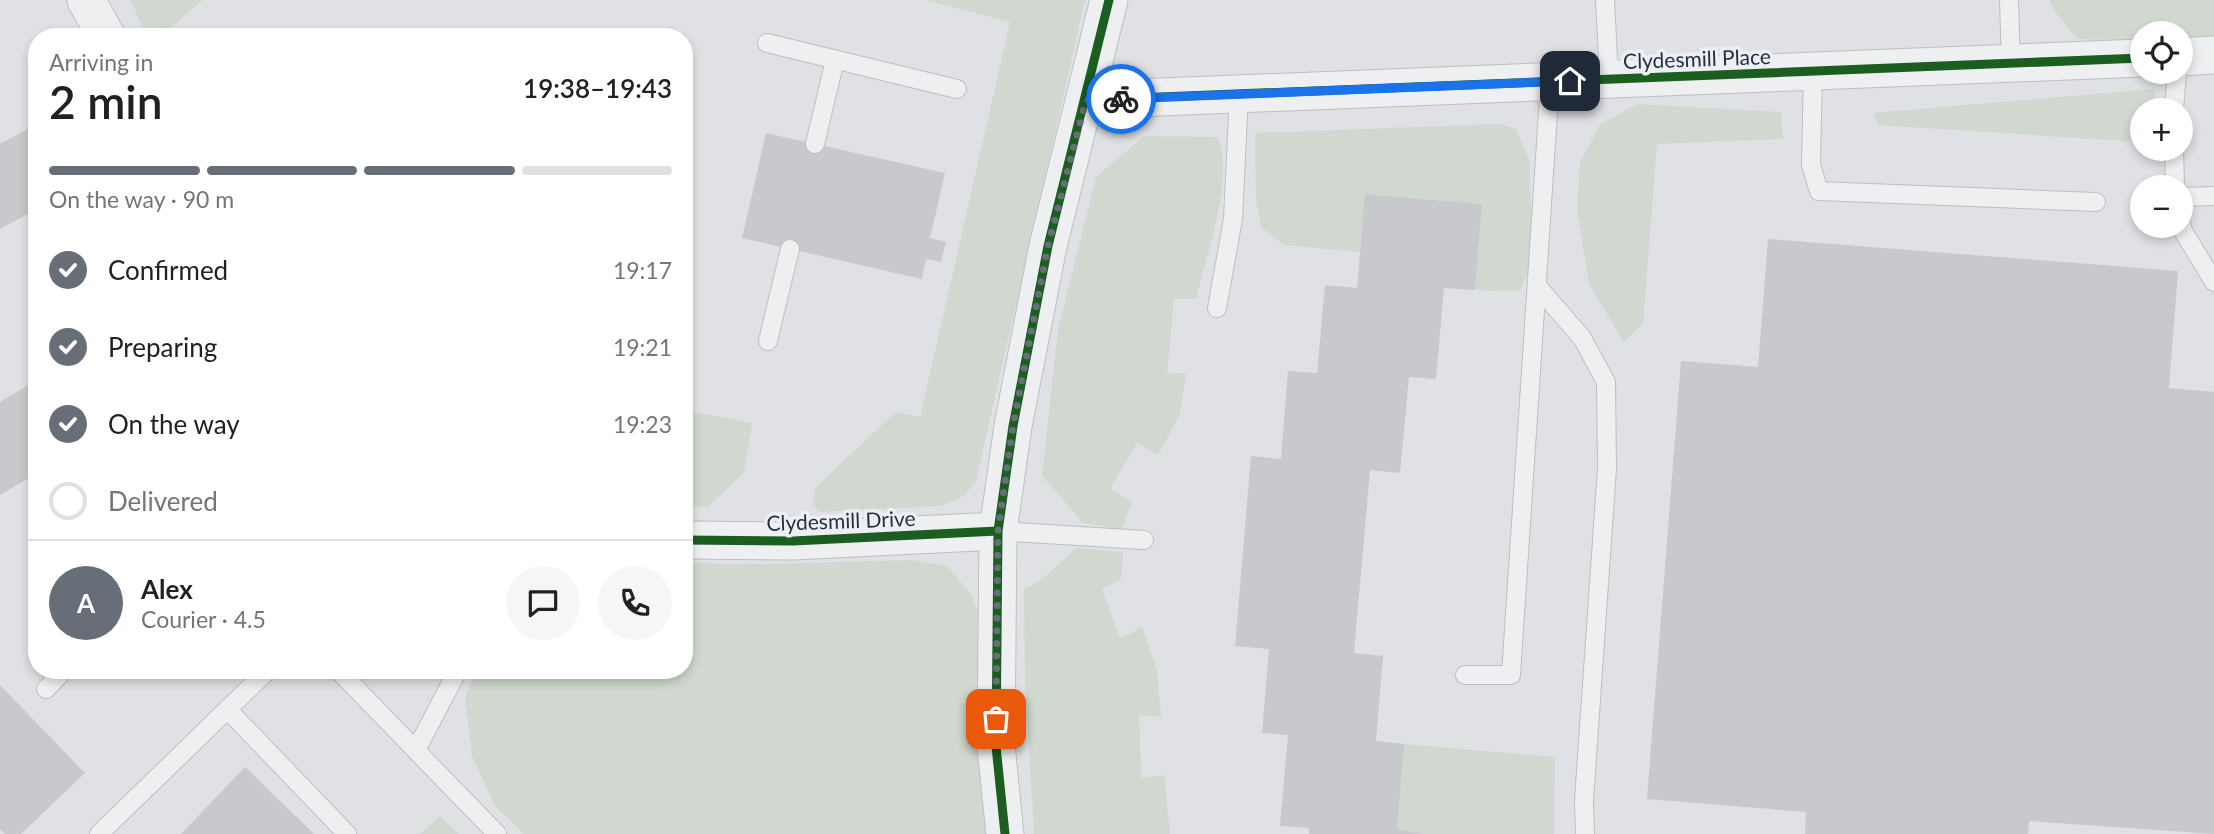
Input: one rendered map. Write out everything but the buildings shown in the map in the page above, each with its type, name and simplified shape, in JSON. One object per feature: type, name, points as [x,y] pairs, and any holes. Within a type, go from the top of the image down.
[{"type":"street","points":[[86,0],[102,28]]},
{"type":"street","points":[[1005,834],[996,746],[998,531],[1013,426],[1048,246],[1109,0]]},
{"type":"street","points":[[2193,56],[2214,55]]},
{"type":"street","name":"Clydesmill Place","points":[[1086,100],[2130,59]]},
{"type":"street","name":"Clydesmill Drive","points":[[693,540],[793,541],[998,531]]},
{"type":"lane","points":[[1605,0],[1609,79]]},
{"type":"lane","points":[[2008,0],[2011,64]]},
{"type":"lane","points":[[767,43],[957,89]]},
{"type":"lane","points":[[815,144],[835,60]]},
{"type":"lane","points":[[1813,71],[1811,165],[1819,191],[2096,202]]},
{"type":"lane","points":[[1465,675],[1511,675],[1550,82]]},
{"type":"lane","points":[[1217,308],[1233,219],[1239,94]]},
{"type":"lane","points":[[2193,197],[2214,196]]},
{"type":"lane","points":[[2187,238],[2214,282]]},
{"type":"lane","points":[[768,341],[790,249]]},
{"type":"lane","points":[[1537,286],[1581,338],[1606,382],[1607,468],[1584,800],[1585,834]]},
{"type":"lane","points":[[998,531],[1144,540]]},
{"type":"lane","points":[[46,689],[55,679]]},
{"type":"lane","points":[[99,834],[259,679]]},
{"type":"lane","points":[[347,679],[498,834]]},
{"type":"lane","points":[[416,750],[453,679]]},
{"type":"lane","points":[[228,710],[347,834]]},
{"type":"shaded area","points":[[131,0],[203,0],[170,28],[142,28]]},
{"type":"shaded area","points":[[925,0],[1085,0],[976,481],[964,496],[942,506],[819,512],[812,504],[816,487],[896,412],[920,417],[1010,22]]},
{"type":"shaded area","points":[[2050,0],[2214,0],[2214,46],[2193,45],[2193,21],[2130,21],[2130,41],[2077,39],[2053,9]]},
{"type":"shaded area","points":[[2154,89],[2155,98],[2130,98],[2130,141],[1878,125],[1873,113]]},
{"type":"shaded area","points":[[1637,104],[1781,112],[1783,139],[1657,144],[1643,324],[1624,342],[1589,284],[1577,209],[1580,162],[1601,124]]},
{"type":"shaded area","points":[[1499,124],[1516,129],[1529,159],[1533,262],[1520,291],[1475,290],[1482,204],[1366,194],[1360,252],[1284,245],[1262,228],[1256,201],[1255,133]]},
{"type":"shaded area","points":[[1144,136],[1218,137],[1223,175],[1217,218],[1196,299],[1174,299],[1167,373],[1186,374],[1180,414],[1158,455],[1137,443],[1110,489],[1132,502],[1122,529],[1083,523],[1042,475],[1058,330],[1096,177]]},
{"type":"shaded area","points":[[693,412],[752,423],[744,473],[707,507],[693,506]]},
{"type":"shaded area","points":[[1077,548],[1123,552],[1121,579],[1102,589],[1120,639],[1142,627],[1157,670],[1161,717],[1139,715],[1141,778],[1164,775],[1170,834],[1034,834],[1025,682],[1024,589],[1046,575]]},
{"type":"shaded area","points":[[912,560],[947,566],[971,594],[979,616],[990,834],[524,834],[495,806],[472,756],[465,698],[472,679],[693,679],[693,563]]},
{"type":"shaded area","points":[[1404,744],[1555,757],[1554,834],[1423,834],[1397,829]]},
{"type":"shaded area","points":[[440,816],[459,834],[420,834]]},
{"type":"cycle path","points":[[1005,834],[996,746],[998,531],[1013,426],[1048,246],[1109,0]]},
{"type":"cycle path","points":[[1086,100],[2130,58]]},
{"type":"cycle path","points":[[693,540],[793,541],[998,531]]},
{"type":"way so far","points":[[996,719],[998,531],[1013,426],[1048,246],[1086,100],[1121,99]]},
{"type":"route","points":[[1121,99],[1570,81]]}]
